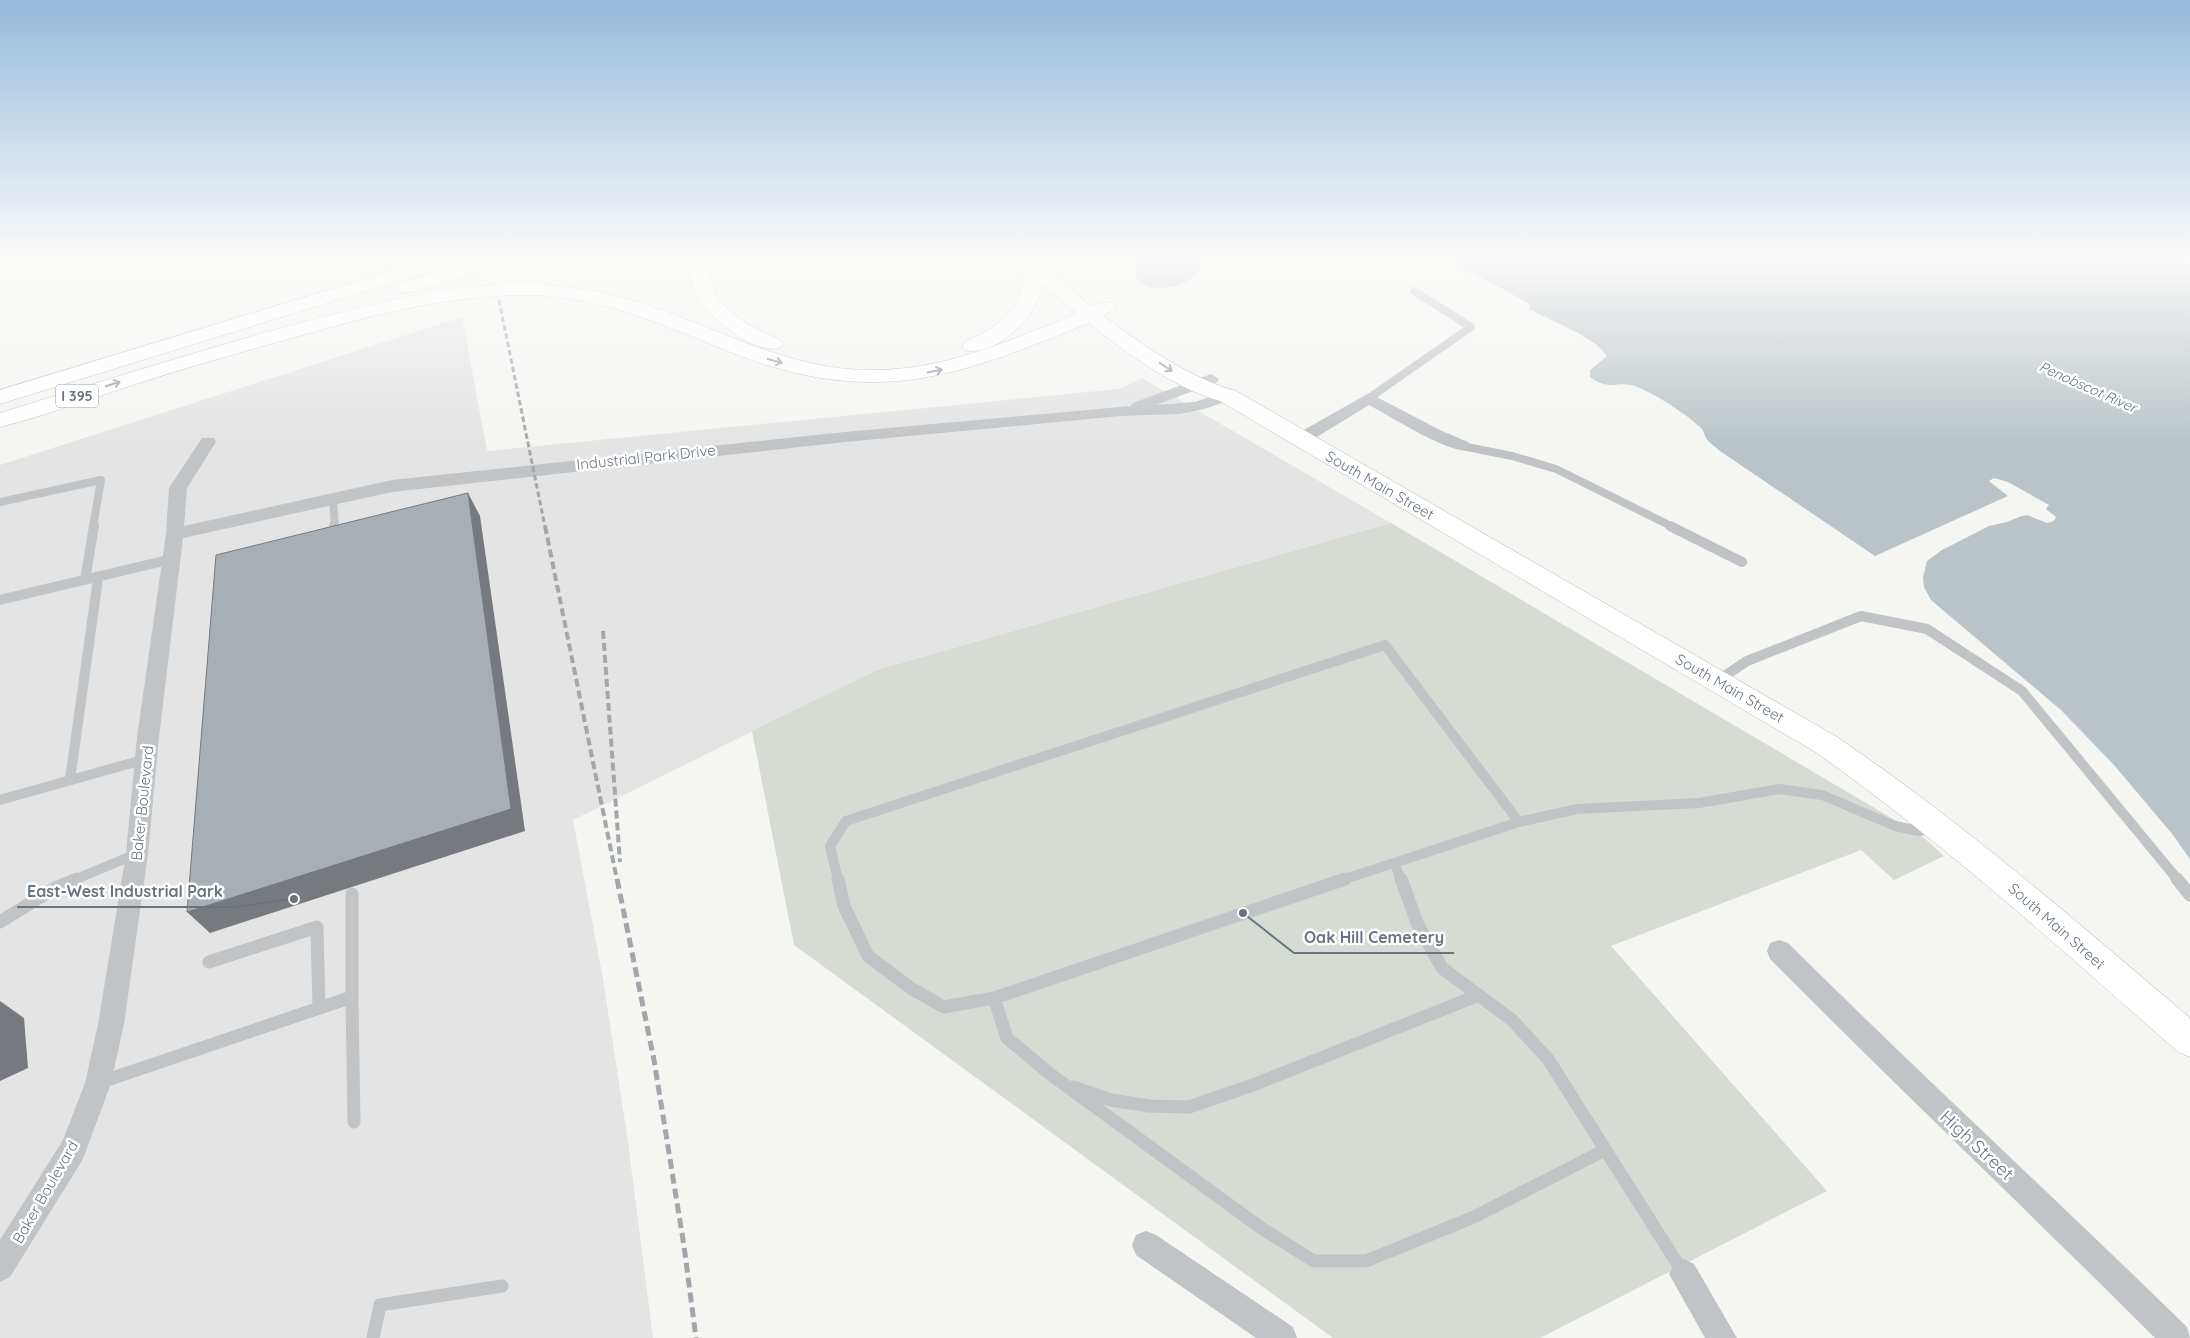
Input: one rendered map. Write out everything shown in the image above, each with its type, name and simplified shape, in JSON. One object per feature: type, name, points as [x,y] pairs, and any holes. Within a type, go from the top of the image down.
[{"type":"main road","points":[[0,390],[216,318]]},
{"type":"main road","name":"I 395","points":[[0,397],[256,318]]},
{"type":"main road","name":"I 395","points":[[0,420],[314,318]]},
{"type":"main road","points":[[154,371],[343,318]]},
{"type":"main road","points":[[663,318],[771,360],[814,370],[856,376],[903,376],[946,368],[986,356],[1071,318]]},
{"type":"main road","points":[[729,318],[744,331],[787,349],[838,360],[882,363],[930,357],[1061,318]]},
{"type":"main road","points":[[977,344],[1002,330],[1014,318]]},
{"type":"main road","name":"South Main Street","points":[[1107,318],[1159,363],[1211,387],[1827,745],[1939,826],[2190,1040]]},
{"type":"street","name":"Industrial Park Drive","points":[[1121,412],[1211,387]]},
{"type":"street","name":"Industrial Park Drive","points":[[175,534],[392,486],[533,469],[844,437],[1191,407],[1211,387]]},
{"type":"street","points":[[1301,439],[1368,398],[1436,435],[1462,446]]},
{"type":"street","name":"Baker Boulevard","points":[[0,1266],[73,1149],[98,1083],[111,1024],[137,854],[146,759],[175,534],[178,488],[208,442]]},
{"type":"street","name":"High Street","points":[[1779,951],[1906,1078],[2059,1222],[2176,1338]]},
{"type":"street","points":[[1146,1245],[1282,1338]]},
{"type":"street","points":[[1684,1274],[1722,1338]]},
{"type":"lane","points":[[1368,398],[1471,327],[1457,318]]},
{"type":"lane","points":[[1462,446],[1512,456],[1556,469],[1742,562]]},
{"type":"lane","points":[[0,502],[101,480],[85,580]]},
{"type":"lane","points":[[333,499],[332,537],[347,540]]},
{"type":"lane","points":[[0,600],[85,580],[98,579],[172,559]]},
{"type":"lane","points":[[70,780],[98,579]]},
{"type":"lane","points":[[1717,681],[1747,661],[1861,616],[1927,629],[2022,691],[2190,895]]},
{"type":"lane","points":[[1520,822],[1385,645],[846,821],[830,846],[844,906],[868,956],[912,989],[944,1007],[994,998],[1520,822],[1602,806],[1699,803],[1786,788],[1821,794],[1907,829],[1926,830],[1939,826]]},
{"type":"lane","points":[[0,800],[146,759]]},
{"type":"lane","points":[[0,922],[55,888],[137,854]]},
{"type":"lane","points":[[1395,864],[1418,925],[1442,968],[1512,1020],[1548,1059],[1684,1274]]},
{"type":"lane","points":[[352,894],[354,1122]]},
{"type":"lane","points":[[209,962],[318,927],[319,1008]]},
{"type":"lane","points":[[1064,1084],[1111,1100],[1149,1106],[1189,1107],[1253,1085],[1479,996]]},
{"type":"lane","points":[[98,1083],[352,997]]},
{"type":"lane","points":[[994,998],[1007,1038],[1064,1084],[1264,1230],[1314,1261],[1366,1261],[1474,1217],[1605,1150]]},
{"type":"lane","points":[[373,1338],[380,1305],[502,1286]]},
{"type":"shaded area","points":[[462,318],[487,451],[1119,389],[1142,378],[1391,523],[877,670],[573,820],[603,979],[627,1135],[653,1338],[0,1338],[0,465]]},
{"type":"shaded area","points":[[1391,523],[1922,836],[1944,856],[1894,880],[1861,850],[1611,946],[1827,1191],[1540,1338],[1333,1338],[794,945],[752,731],[877,670]]},
{"type":"water","name":"Penobscot River","points":[[1548,318],[2190,318],[2190,859],[2173,835],[2114,765],[2061,710],[1931,600],[1924,587],[1923,577],[1927,561],[1942,550],[1989,526],[2019,517],[2027,515],[2047,523],[2054,521],[2056,517],[2046,509],[2049,505],[2008,482],[1994,478],[1989,481],[2008,496],[1875,556],[1720,451],[1707,440],[1701,428],[1672,406],[1633,385],[1604,384],[1590,377],[1590,370],[1607,356],[1597,345],[1580,334]]},
{"type":"building","points":[[468,493],[511,809],[187,912],[216,555]]},
{"type":"railway","points":[[503,318],[545,527]]},
{"type":"railway","points":[[545,526],[617,880]]},
{"type":"railway","points":[[603,631],[620,862]]},
{"type":"railway","points":[[617,879],[654,1060],[684,1246],[696,1338]]},
{"type":"place","name":"East-West Industrial Park","points":[[294,899]]},
{"type":"place","name":"Oak Hill Cemetery","points":[[1243,913]]}]
